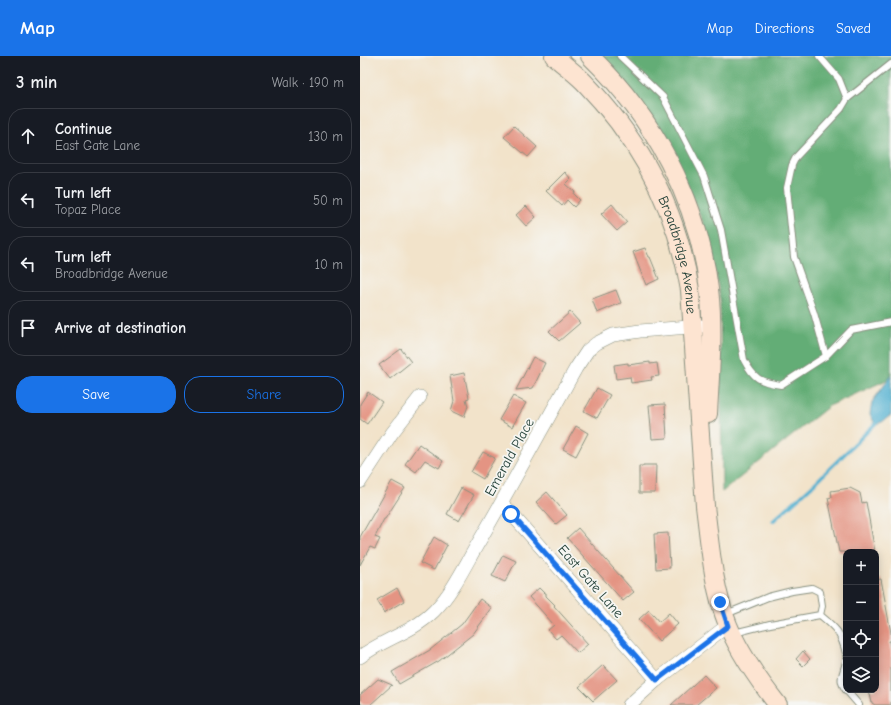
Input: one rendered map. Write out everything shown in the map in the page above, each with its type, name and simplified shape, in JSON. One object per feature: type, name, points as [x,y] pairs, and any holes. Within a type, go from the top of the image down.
[{"type":"main road","name":"Broadbridge Avenue","points":[[554,56],[583,81],[622,126],[642,156],[656,183],[676,229],[690,290],[709,539],[720,602],[728,625],[757,677],[778,705]]},
{"type":"main road","name":"Broadbridge Avenue","points":[[590,56],[619,85],[642,116],[667,156],[678,178],[690,210],[702,251],[709,290],[710,326],[705,492]]},
{"type":"street","name":"Emerald Place","points":[[361,652],[411,628],[436,609],[451,589],[502,503],[576,368],[588,350],[597,343],[613,335],[692,326],[710,326]]},
{"type":"street","points":[[360,482],[392,433],[420,397]]},
{"type":"street","name":"East Gate Lane","points":[[502,503],[657,680]]},
{"type":"street","points":[[630,705],[657,680],[728,625]]},
{"type":"lane","points":[[620,56],[663,97],[704,176],[721,230],[744,360],[752,374],[766,383],[781,385],[826,356],[851,330],[891,322]]},
{"type":"lane","points":[[818,56],[839,79],[847,98]]},
{"type":"lane","points":[[826,356],[814,313],[794,257],[787,188],[792,165],[796,157],[841,109],[847,98],[891,64]]},
{"type":"lane","points":[[728,625],[768,598],[792,591],[812,588],[820,592],[822,606],[820,615]]},
{"type":"lane","points":[[728,625],[770,624],[820,615]]},
{"type":"lane","points":[[820,615],[833,626],[841,636],[843,643]]},
{"type":"lane","points":[[843,673],[840,680],[843,686]]},
{"type":"lane","points":[[849,693],[859,705]]},
{"type":"green space","points":[[599,56],[891,56],[891,378],[829,406],[722,492],[720,298],[709,237],[675,156]]},
{"type":"water","points":[[891,376],[891,415],[882,422],[875,424],[870,414],[872,402]]},
{"type":"building","points":[[514,126],[537,147],[528,157],[504,137]]},
{"type":"building","points":[[565,172],[571,179],[566,184],[575,192],[574,194],[580,200],[574,207],[567,200],[562,206],[546,191]]},
{"type":"building","points":[[612,204],[627,222],[617,231],[601,214]]},
{"type":"building","points":[[526,206],[536,217],[526,226],[516,215]]},
{"type":"building","points":[[645,248],[659,279],[646,285],[633,252]]},
{"type":"building","points":[[616,290],[621,303],[597,313],[592,299]]},
{"type":"building","points":[[570,312],[580,323],[559,341],[549,331]]},
{"type":"building","points":[[401,349],[411,362],[390,379],[379,365]]},
{"type":"building","points":[[533,357],[545,363],[533,388],[516,390]]},
{"type":"building","points":[[650,362],[650,364],[657,363],[659,376],[651,377],[652,380],[631,383],[630,377],[616,379],[614,365]]},
{"type":"building","points":[[464,373],[469,398],[466,399],[468,406],[464,417],[451,411],[454,401],[450,376]]},
{"type":"building","points":[[597,388],[610,395],[597,418],[584,411]]},
{"type":"building","points":[[368,392],[382,402],[367,424],[360,419],[360,404]]},
{"type":"building","points":[[513,396],[526,403],[512,427],[499,420]]},
{"type":"building","points":[[665,404],[667,438],[652,439],[649,405]]},
{"type":"building","points":[[576,426],[588,433],[576,456],[563,449]]},
{"type":"building","points":[[419,444],[443,461],[439,468],[425,460],[416,472],[405,464]]},
{"type":"building","points":[[483,452],[495,458],[483,479],[471,472]]},
{"type":"building","points":[[656,465],[655,493],[639,493],[639,466]]},
{"type":"building","points":[[392,481],[405,488],[384,519],[375,537],[380,539],[375,549],[370,547],[360,565],[360,537]]},
{"type":"building","points":[[461,488],[474,495],[459,521],[447,514]]},
{"type":"building","points":[[850,488],[860,493],[862,503],[866,502],[874,549],[843,549],[843,552],[839,552],[828,498],[832,497],[831,491]]},
{"type":"building","points":[[547,492],[567,515],[556,524],[536,502]]},
{"type":"building","points":[[578,528],[634,592],[623,601],[567,538]]},
{"type":"building","points":[[668,533],[670,568],[656,569],[654,534]]},
{"type":"building","points":[[434,537],[447,545],[434,570],[420,563]]},
{"type":"building","points":[[503,555],[516,561],[505,582],[492,576]]},
{"type":"building","points":[[879,579],[881,579],[891,633],[891,641],[889,641],[891,652],[891,705],[875,705],[872,703],[870,693],[879,693]]},
{"type":"building","points":[[397,588],[404,601],[384,613],[377,600]]},
{"type":"building","points":[[539,588],[546,593],[546,596],[555,605],[554,606],[588,644],[578,653],[561,635],[556,639],[548,630],[554,625],[529,597]]},
{"type":"building","points":[[480,599],[492,608],[473,634],[439,661],[399,684],[392,672],[430,650],[462,624]]},
{"type":"building","points":[[649,610],[659,622],[669,613],[678,624],[659,641],[639,619]]},
{"type":"building","points":[[803,651],[810,659],[803,666],[796,659]]},
{"type":"building","points":[[603,665],[617,680],[593,701],[579,687]]},
{"type":"building","points":[[704,675],[716,688],[696,705],[671,705]]},
{"type":"building","points":[[378,679],[392,685],[370,705],[363,705],[360,702],[360,695]]},
{"type":"waterway","points":[[773,521],[815,483],[878,421]]},
{"type":"route","points":[[511,514],[657,680],[728,626],[720,602]]}]
